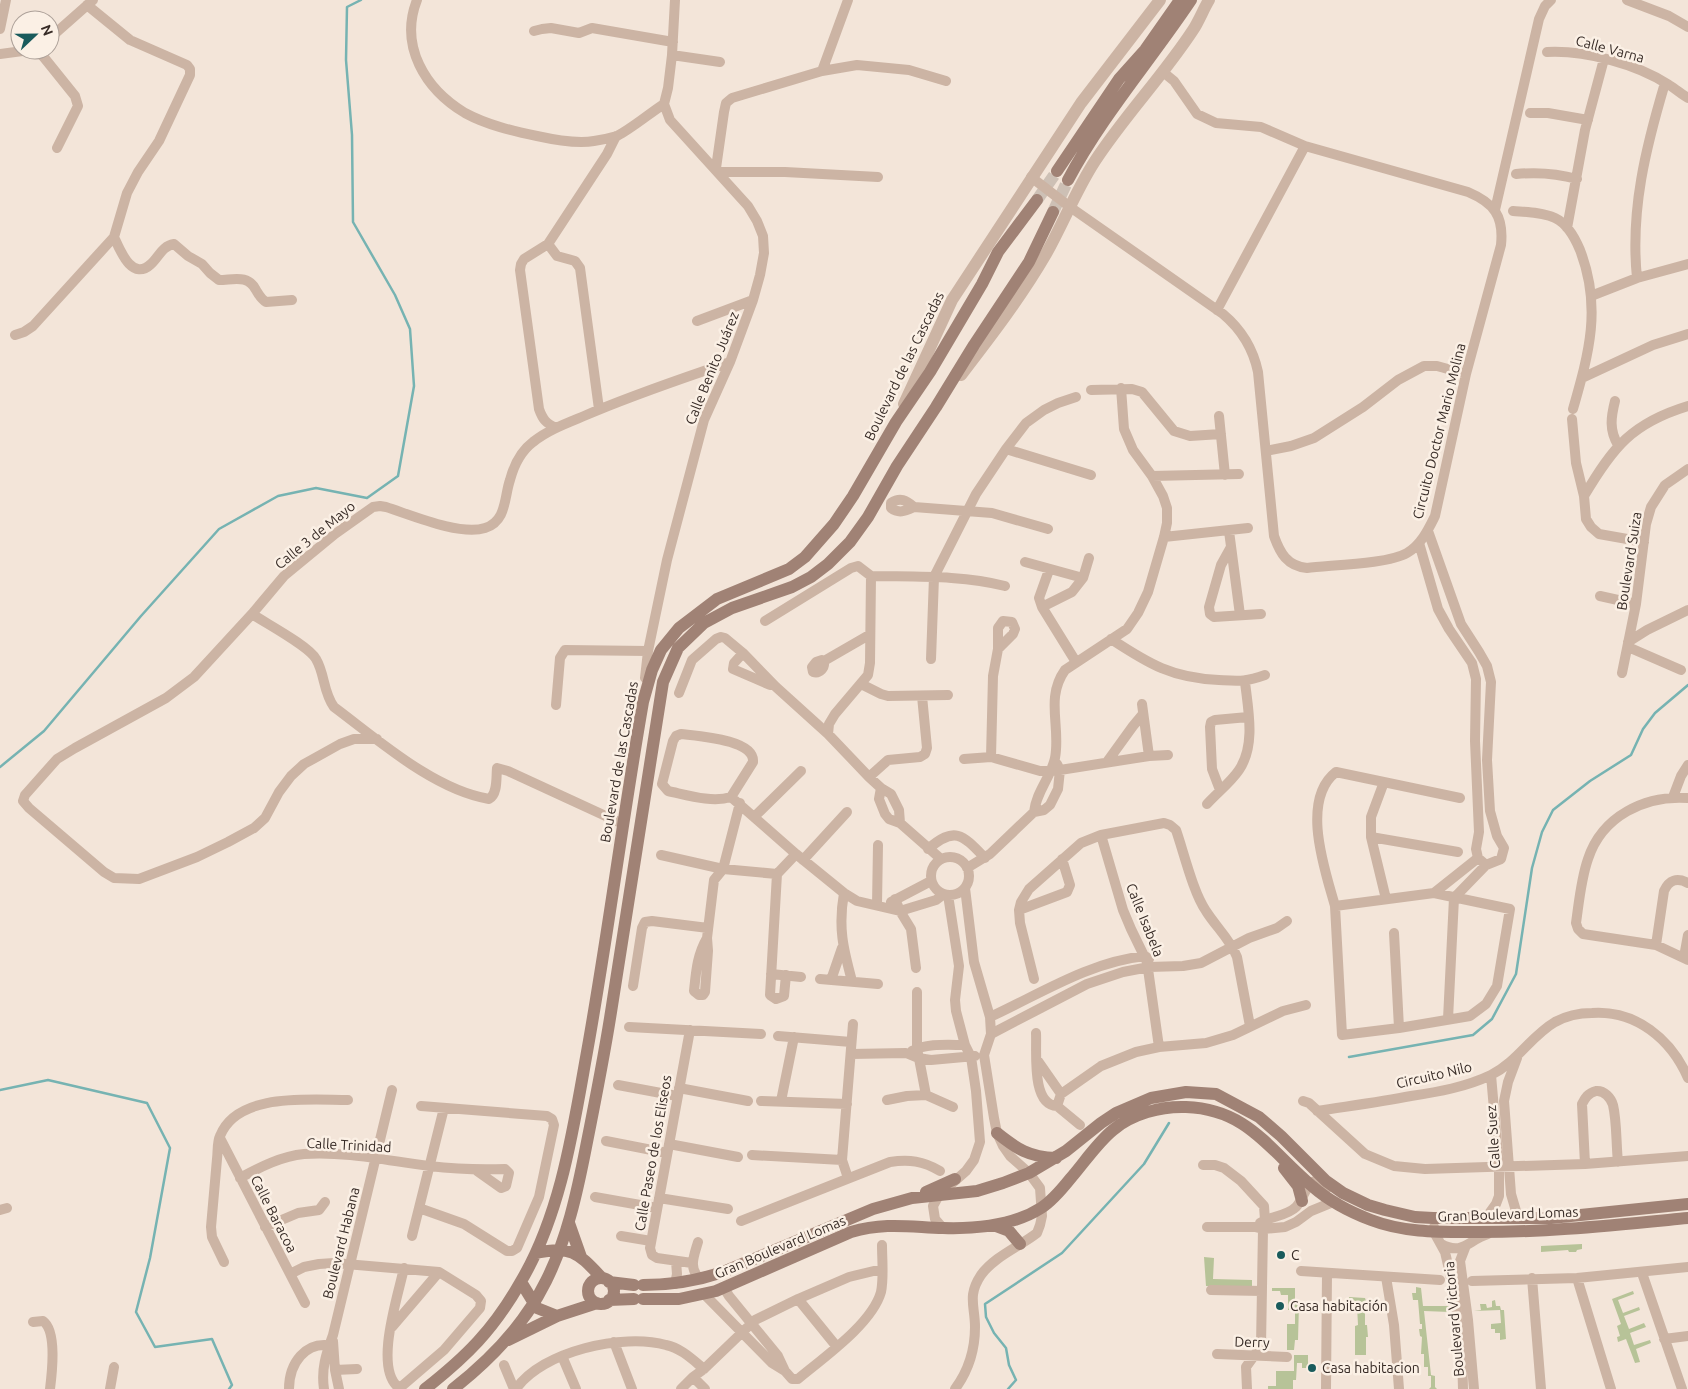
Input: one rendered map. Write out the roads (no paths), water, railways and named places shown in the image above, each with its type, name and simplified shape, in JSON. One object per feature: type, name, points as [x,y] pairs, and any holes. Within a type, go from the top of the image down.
[{"type":"main road","points":[[1057,171],[1119,79],[1145,50],[1180,0]]},
{"type":"main road","points":[[1068,180],[1104,121],[1152,58],[1191,0]]},
{"type":"main road","points":[[896,422],[930,372],[982,284],[998,252],[1037,200]]},
{"type":"main road","points":[[453,1389],[474,1373],[506,1341],[534,1303],[560,1249],[569,1222],[596,1098],[663,682],[670,663],[678,648],[689,636],[718,614],[792,587],[812,577],[850,542],[868,517],[897,466],[1029,262],[1053,212]]},
{"type":"main road","name":"Boulevard de las Cascadas","points":[[425,1389],[456,1364],[484,1337],[496,1322],[521,1282],[536,1253],[549,1219],[558,1189],[580,1093],[643,702],[652,670],[661,650],[679,628],[717,599],[788,569],[805,556],[817,544],[853,496],[896,422]]},
{"type":"main road","name":"Gran Boulevard Lomas","points":[[606,1280],[639,1285],[671,1284],[700,1279],[747,1262],[865,1212],[912,1198],[977,1191],[1003,1183],[1029,1173],[1056,1158],[1116,1113],[1168,1094],[1186,1092],[1216,1094],[1259,1117],[1326,1181],[1336,1196],[1372,1221],[1408,1229],[1434,1232],[1495,1232],[1688,1218]]},
{"type":"main road","points":[[580,1093],[596,1098]]},
{"type":"main road","name":"Gran Boulevard Lomas","points":[[506,1341],[557,1316],[603,1302],[639,1299],[666,1300],[705,1295],[753,1276],[851,1232],[865,1228],[912,1225],[943,1228],[993,1225],[1014,1220],[1042,1208],[1113,1130],[1146,1112],[1166,1108],[1202,1108],[1239,1122],[1266,1140],[1310,1185],[1336,1196],[1385,1210],[1415,1216],[1433,1218],[1551,1218],[1688,1204]]},
{"type":"main road","points":[[997,1133],[1023,1152],[1041,1158],[1056,1158]]},
{"type":"main road","points":[[1283,1158],[1283,1166],[1298,1186],[1302,1200]]},
{"type":"main road","points":[[912,1198],[955,1179]]},
{"type":"main road","points":[[569,1222],[581,1257]]},
{"type":"main road","points":[[993,1225],[1009,1231],[1020,1244]]},
{"type":"main road","points":[[536,1253],[560,1249],[570,1251],[581,1257],[612,1285],[613,1293],[603,1302],[590,1298],[588,1290],[591,1283],[594,1280],[606,1280]]},
{"type":"main road","points":[[747,1262],[753,1276]]},
{"type":"main road","points":[[521,1282],[537,1308],[557,1316]]},
{"type":"main road","points":[[666,1300],[671,1284]]},
{"type":"street","points":[[0,29],[6,0]]},
{"type":"street","points":[[418,0],[412,18],[412,42],[418,62],[428,80],[446,99],[465,113],[515,132],[547,138],[586,141],[616,136],[664,104],[672,55],[675,0]]},
{"type":"street","points":[[822,71],[848,0]]},
{"type":"street","name":"Boulevard de las Cascadas","points":[[896,422],[952,300],[1081,103],[1160,0]]},
{"type":"street","points":[[936,407],[1005,317],[1046,254],[1087,174],[1107,143],[1194,29],[1209,0]]},
{"type":"street","points":[[1163,72],[1174,81],[1197,114],[1216,123],[1261,127],[1305,146],[1425,178],[1468,192],[1481,198],[1495,210],[1539,19],[1545,6],[1551,0]]},
{"type":"street","points":[[1627,0],[1669,16],[1688,27]]},
{"type":"street","points":[[15,335],[33,326],[114,237],[127,192],[159,141],[189,81],[190,69],[182,62],[130,40],[90,2],[60,29]]},
{"type":"street","points":[[534,31],[551,28],[579,33],[592,28],[673,42]]},
{"type":"street","name":"Calle Varna","points":[[1547,52],[1573,52],[1628,66],[1665,82],[1688,98]]},
{"type":"street","points":[[672,55],[720,62]]},
{"type":"street","points":[[1567,228],[1588,120],[1604,59]]},
{"type":"street","points":[[46,60],[75,96],[78,106],[58,148]]},
{"type":"street","points":[[878,178],[717,170],[726,104],[732,98],[822,71],[851,65],[909,70],[946,82]]},
{"type":"street","points":[[1637,278],[1635,240],[1640,182],[1648,140],[1665,82]]},
{"type":"street","name":"Calle Benito Juárez","points":[[643,702],[648,651],[667,560],[704,420],[730,362],[753,300],[764,253],[763,236],[748,206],[670,120],[664,104]]},
{"type":"street","points":[[1530,113],[1548,113],[1588,120]]},
{"type":"street","points":[[556,428],[542,418],[539,409],[520,270],[521,264],[524,259],[548,244],[608,154],[616,136]]},
{"type":"street","points":[[1218,310],[1305,146]]},
{"type":"street","points":[[1516,174],[1531,172],[1549,173],[1577,179]]},
{"type":"street","name":"Circuito Doctor Mario Molina","points":[[1031,177],[1070,207],[1218,310],[1238,327],[1253,352],[1258,372],[1274,536],[1283,555],[1289,562],[1297,567],[1307,568],[1384,560],[1408,553],[1428,531],[1434,516],[1466,374],[1501,245],[1501,223],[1495,210]]},
{"type":"street","points":[[1513,211],[1548,215],[1562,222],[1572,234],[1584,260],[1591,296],[1591,334],[1572,414],[1576,463],[1584,496],[1586,519],[1591,528],[1599,534],[1644,542]]},
{"type":"street","points":[[114,237],[123,257],[133,268],[139,269],[151,265],[164,249],[170,245],[178,246],[219,280],[240,278],[251,283],[266,302],[292,300]]},
{"type":"street","points":[[548,244],[557,256],[579,264],[599,409]]},
{"type":"street","points":[[1591,296],[1637,278],[1688,264]]},
{"type":"street","points":[[697,321],[753,300]]},
{"type":"street","points":[[1582,378],[1653,345],[1688,334]]},
{"type":"street","name":"Calle 3 de Mayo","points":[[252,614],[284,576],[335,534],[373,507],[380,506],[441,525],[470,529],[485,528],[495,522],[504,509],[509,482],[522,452],[534,441],[556,428],[599,409],[730,362]]},
{"type":"street","points":[[1266,451],[1291,446],[1314,438],[1363,407],[1398,380],[1424,366],[1437,366],[1466,374]]},
{"type":"street","points":[[1091,390],[1121,388],[1142,392],[1174,431],[1190,436],[1220,434]]},
{"type":"street","points":[[967,868],[985,858],[1034,812],[1044,810],[1050,805],[1058,789],[1055,770],[1055,692],[1058,679],[1065,670],[1076,662],[1127,629],[1138,613],[1148,592],[1164,537],[1167,523],[1167,508],[1163,496],[1152,476],[1133,450],[1124,429],[1121,388]]},
{"type":"street","points":[[932,659],[934,577],[976,494],[1026,423],[1044,410],[1076,397]]},
{"type":"street","points":[[1615,401],[1611,426],[1613,437],[1618,445]]},
{"type":"street","points":[[1584,496],[1618,445],[1638,428],[1654,418],[1688,406]]},
{"type":"street","points":[[1219,416],[1225,475]]},
{"type":"street","points":[[1006,449],[1091,475]]},
{"type":"street","name":"Boulevard Suiza","points":[[1622,673],[1636,604],[1646,524],[1651,507],[1658,494],[1676,476],[1688,469]]},
{"type":"street","points":[[1152,476],[1239,474]]},
{"type":"street","points":[[914,507],[992,513],[1048,529]]},
{"type":"street","points":[[1164,537],[1248,528]]},
{"type":"street","points":[[1229,531],[1240,615]]},
{"type":"street","points":[[1428,531],[1439,567],[1461,624],[1487,666],[1490,682],[1488,742],[1490,811],[1497,836],[1504,848],[1501,859],[1482,862],[1434,894]]},
{"type":"street","points":[[1419,543],[1438,609],[1449,630],[1472,663],[1476,679],[1475,741],[1479,832],[1476,849],[1482,862]]},
{"type":"street","points":[[1231,547],[1221,565],[1209,607],[1210,614],[1214,617],[1261,614]]},
{"type":"street","points":[[1042,607],[1072,592],[1083,578],[1089,558]]},
{"type":"street","points":[[1025,562],[1083,578]]},
{"type":"street","points":[[764,621],[851,568],[858,566],[871,576],[982,580],[1006,586]]},
{"type":"street","points":[[1426,570],[1439,567]]},
{"type":"street","points":[[1049,570],[1039,598],[1042,607],[1076,662]]},
{"type":"street","points":[[828,734],[829,724],[835,714],[868,675],[871,576]]},
{"type":"street","points":[[1600,596],[1636,604]]},
{"type":"street","points":[[1681,670],[1628,645],[1647,630],[1688,610]]},
{"type":"street","points":[[377,739],[354,739],[340,744],[304,764],[291,776],[279,792],[265,818],[254,828],[197,857],[139,879],[114,878],[104,872],[23,801],[25,795],[57,759],[166,698],[194,677],[252,614],[316,657],[329,700],[334,707],[423,773],[478,798],[488,799],[493,797],[497,768],[542,786],[623,824]]},
{"type":"street","points":[[824,661],[870,635]]},
{"type":"street","points":[[679,693],[692,660],[716,639],[725,638],[828,734],[869,777],[891,794],[900,810],[900,823]]},
{"type":"street","points":[[1111,640],[1154,665],[1175,674],[1196,679],[1245,682],[1265,675]]},
{"type":"street","points":[[991,757],[993,676],[998,649]]},
{"type":"street","points":[[556,705],[560,658],[565,650],[648,651]]},
{"type":"street","points":[[743,653],[732,666],[735,672],[776,687]]},
{"type":"street","points":[[1207,804],[1239,770],[1246,757],[1249,739],[1245,682]]},
{"type":"street","points":[[861,684],[881,694],[948,695]]},
{"type":"street","points":[[869,777],[888,760],[920,757],[925,754],[927,748],[922,696]]},
{"type":"street","points":[[1107,762],[1143,709],[1150,756]]},
{"type":"street","points":[[1220,790],[1212,769],[1211,722],[1248,717]]},
{"type":"street","points":[[681,734],[731,742],[751,752],[753,762],[731,796],[724,799],[714,799],[668,792],[664,789],[662,784],[676,736],[681,734]]},
{"type":"street","points":[[1475,741],[1488,742]]},
{"type":"street","points":[[964,759],[991,757],[1040,771],[1168,755]]},
{"type":"street","points":[[1673,797],[1681,776],[1688,765]]},
{"type":"street","points":[[1034,812],[1035,804],[1055,770]]},
{"type":"street","points":[[755,816],[800,771]]},
{"type":"street","points":[[1335,906],[1434,894],[1510,909],[1497,986],[1486,1004],[1470,1016],[1342,1035],[1335,906],[1319,851],[1317,826],[1320,798],[1328,778],[1336,772],[1460,798]]},
{"type":"street","points":[[1384,782],[1371,817],[1371,836],[1386,900]]},
{"type":"street","points":[[881,788],[879,799],[889,819],[900,823],[941,859]]},
{"type":"street","points":[[731,796],[799,857],[857,901],[900,911],[960,892],[965,888]]},
{"type":"street","points":[[1688,798],[1673,797],[1654,800],[1633,807],[1613,821],[1596,841],[1588,858],[1582,878],[1576,923],[1578,929],[1584,934],[1656,945],[1686,959],[1688,935]]},
{"type":"street","points":[[633,986],[642,928],[645,922],[652,921],[708,933],[714,880],[723,869],[740,804]]},
{"type":"street","points":[[661,855],[723,869],[778,874],[847,812]]},
{"type":"street","points":[[1034,979],[1020,924],[1019,910],[1024,896],[1029,889],[1081,843],[1101,835],[1164,823],[1176,830],[1205,911],[1233,947],[1237,957],[1250,1026]]},
{"type":"street","points":[[928,849],[950,834],[972,844],[985,858]]},
{"type":"street","name":"Calle Isabela","points":[[1101,835],[1123,910],[1149,967],[1159,1047]]},
{"type":"street","points":[[1371,836],[1458,852]]},
{"type":"street","points":[[878,845],[881,906]]},
{"type":"street","points":[[946,895],[938,891],[931,881],[931,872],[934,864],[941,859],[951,856],[961,860],[967,868],[969,878],[965,888],[974,962],[990,1017],[991,1034],[984,1055],[997,1133],[1010,1156],[1029,1173],[1040,1188],[1042,1208],[1040,1225],[1036,1233],[987,1268],[974,1288],[972,1301],[975,1327],[974,1349],[963,1379],[955,1389]]},
{"type":"street","points":[[1019,910],[1069,890],[1070,885],[1062,859]]},
{"type":"street","points":[[1448,1019],[1454,898],[1482,862]]},
{"type":"street","points":[[778,874],[770,995],[776,999],[784,996],[786,975]]},
{"type":"street","points":[[1656,945],[1666,886],[1677,880],[1688,883]]},
{"type":"street","points":[[881,906],[931,881]]},
{"type":"street","points":[[844,893],[840,915],[842,947],[852,981]]},
{"type":"street","points":[[943,1228],[935,1219],[933,1206],[939,1195],[966,1171],[974,1160],[980,1142],[971,1057],[960,1028],[955,1000],[959,966],[946,895]]},
{"type":"street","points":[[895,898],[900,911],[911,929],[916,968]]},
{"type":"street","points":[[991,1034],[1087,984],[1123,972],[1149,967],[1183,966],[1201,963],[1249,938],[1277,928],[1287,921]]},
{"type":"street","points":[[1394,933],[1399,1028]]},
{"type":"street","points":[[831,980],[842,947]]},
{"type":"street","points":[[990,1017],[1070,977],[1130,958],[1145,956],[1160,966]]},
{"type":"street","points":[[959,966],[974,962]]},
{"type":"street","points":[[771,974],[801,977]]},
{"type":"street","points":[[820,978],[878,984]]},
{"type":"street","points":[[917,992],[918,1053],[926,1095]]},
{"type":"street","points":[[1032,997],[1037,1011]]},
{"type":"street","points":[[1057,1106],[1061,1094],[1101,1066],[1136,1052],[1159,1047],[1206,1043],[1233,1035],[1283,1011],[1306,1005]]},
{"type":"street","name":"Circuito Nilo","points":[[1318,1111],[1437,1092],[1464,1085],[1491,1075],[1518,1055],[1534,1039],[1557,1021],[1585,1013],[1618,1014],[1649,1028],[1662,1038],[1678,1058],[1688,1078]]},
{"type":"street","points":[[848,1178],[842,1160],[853,1024]]},
{"type":"street","points":[[629,1027],[761,1034]]},
{"type":"street","name":"Calle Paseo de los Eliseos","points":[[690,1030],[650,1248],[652,1255],[657,1258],[692,1264]]},
{"type":"street","points":[[1036,1033],[1039,1087],[1044,1100],[1051,1106],[1057,1106],[1080,1125]]},
{"type":"street","points":[[778,1036],[851,1042]]},
{"type":"street","points":[[782,1101],[794,1037]]},
{"type":"street","points":[[850,1054],[918,1053],[965,1045]]},
{"type":"street","points":[[918,1053],[931,1060],[984,1055]]},
{"type":"street","name":"Calle Suez","points":[[1486,1218],[1492,1212],[1498,1196],[1504,1167],[1504,1101],[1508,1082],[1518,1055]]},
{"type":"street","points":[[1038,1061],[1061,1094]]},
{"type":"street","points":[[1491,1075],[1508,1082]]},
{"type":"street","name":"Calle Suez","points":[[1491,1075],[1504,1167],[1513,1203],[1521,1218]]},
{"type":"street","points":[[618,1085],[748,1101]]},
{"type":"street","name":"Boulevard Habana","points":[[324,1389],[322,1377],[324,1362],[332,1342],[392,1090]]},
{"type":"street","points":[[1585,1164],[1582,1104],[1585,1098],[1595,1091],[1601,1091],[1606,1094],[1613,1105],[1618,1162]]},
{"type":"street","points":[[887,1100],[926,1095],[953,1107]]},
{"type":"street","points":[[224,1262],[212,1237],[219,1137],[227,1124],[243,1110],[266,1103],[290,1100],[348,1100]]},
{"type":"street","points":[[761,1101],[848,1104]]},
{"type":"street","points":[[1303,1101],[1309,1103],[1365,1154],[1394,1166],[1425,1169],[1504,1167],[1585,1164],[1688,1156]]},
{"type":"street","points":[[419,1208],[464,1224],[507,1251],[517,1248],[539,1197],[554,1126],[552,1119],[547,1116],[421,1106]]},
{"type":"street","points":[[412,1236],[444,1108]]},
{"type":"street","name":"Calle Baracoa","points":[[219,1137],[305,1303]]},
{"type":"street","points":[[606,1141],[738,1157]]},
{"type":"street","name":"Calle Trinidad","points":[[240,1178],[262,1166],[304,1154],[376,1158],[477,1171]]},
{"type":"street","points":[[752,1155],[842,1160]]},
{"type":"street","points":[[742,1221],[890,1162],[902,1160],[917,1161],[940,1171]]},
{"type":"street","points":[[216,1167],[232,1162]]},
{"type":"street","points":[[1203,1165],[1220,1166],[1236,1176],[1262,1203],[1265,1212],[1261,1225],[1261,1346],[1256,1356],[1246,1367],[1247,1389]]},
{"type":"street","points":[[1261,1225],[1293,1210],[1302,1200],[1310,1185]]},
{"type":"street","points":[[1207,1227],[1261,1225],[1283,1227],[1296,1222],[1336,1196]]},
{"type":"street","points":[[595,1197],[728,1209]]},
{"type":"street","points":[[1302,1200],[1311,1211]]},
{"type":"street","points":[[265,1227],[298,1213],[320,1210],[325,1202]]},
{"type":"street","name":"Boulevard Victoria","points":[[1433,1218],[1434,1232],[1442,1244],[1456,1275]]},
{"type":"street","name":"Boulevard Victoria","points":[[1474,1389],[1458,1317],[1456,1275],[1465,1248],[1478,1237],[1495,1232]]},
{"type":"street","points":[[621,1236],[651,1241]]},
{"type":"street","points":[[698,1242],[692,1264],[694,1273],[700,1279]]},
{"type":"street","name":"Boulevard Victoria","points":[[1442,1244],[1450,1248],[1465,1248]]},
{"type":"street","points":[[724,1288],[778,1356],[785,1371],[792,1379],[798,1380],[837,1347],[863,1322],[874,1308],[881,1292],[882,1245]]},
{"type":"street","points":[[671,1284],[677,1274],[676,1261]]},
{"type":"street","points":[[290,1274],[304,1267],[319,1264],[404,1268],[439,1272],[476,1295],[481,1301],[480,1308],[444,1350],[402,1386],[398,1387],[394,1384],[389,1374],[387,1346],[404,1268]]},
{"type":"street","points":[[1472,1281],[1577,1278],[1688,1267]]},
{"type":"street","points":[[681,1389],[752,1323],[766,1314],[849,1277],[882,1269]]},
{"type":"street","points":[[1301,1271],[1440,1280]]},
{"type":"street","points":[[391,1328],[439,1272]]},
{"type":"street","points":[[1326,1389],[1327,1273]]},
{"type":"street","points":[[1642,1273],[1682,1389]]},
{"type":"street","points":[[1386,1276],[1394,1325],[1399,1389]]},
{"type":"street","points":[[1532,1278],[1541,1389]]},
{"type":"street","points":[[1577,1278],[1611,1389]]},
{"type":"street","points":[[1211,1290],[1262,1291]]},
{"type":"street","points":[[705,1295],[772,1363],[785,1371]]},
{"type":"street","points":[[798,1299],[837,1347]]},
{"type":"street","points":[[33,1322],[43,1321],[49,1327],[53,1352],[50,1389]]},
{"type":"street","points":[[1664,1339],[1688,1336]]},
{"type":"street","points":[[504,1365],[515,1389],[529,1374],[562,1356],[588,1347],[614,1342],[648,1341],[668,1345],[690,1357],[704,1369]]},
{"type":"street","points":[[289,1389],[292,1368],[298,1358],[309,1349],[332,1342]]},
{"type":"street","name":"Boulevard Habana","points":[[332,1342],[338,1389]]},
{"type":"street","points":[[614,1342],[632,1389]]},
{"type":"street","name":"Derry","points":[[1217,1354],[1287,1357]]},
{"type":"street","points":[[562,1356],[576,1389]]},
{"type":"street","name":"Boulevard Victoria","points":[[1464,1389],[1468,1363]]},
{"type":"street","points":[[110,1389],[114,1367]]},
{"type":"street","points":[[335,1370],[357,1369]]},
{"type":"street","points":[[693,1377],[705,1389]]},
{"type":"waterway","points":[[0,767],[44,731],[141,616],[219,529],[278,496],[316,488],[367,498],[398,476],[414,386],[410,329],[395,295],[353,222],[352,135],[346,60],[347,7],[361,0]]},
{"type":"waterway","points":[[1349,1057],[1473,1035],[1492,1019],[1516,974],[1532,868],[1542,832],[1553,810],[1590,781],[1631,755],[1643,729],[1655,713],[1688,685]]},
{"type":"waterway","points":[[0,1090],[48,1080],[147,1103],[170,1148],[150,1258],[136,1312],[155,1347],[212,1339],[232,1385],[229,1389]]},
{"type":"waterway","points":[[1008,1389],[1016,1380],[1009,1365],[1006,1348],[994,1333],[986,1317],[985,1304],[1062,1253],[1144,1164],[1169,1123]]},
{"type":"tunnel","points":[[1037,200],[1057,171]]},
{"type":"tunnel","points":[[1053,212],[1068,180]]},
{"type":"place","name":"C","points":[[1281,1255]]},
{"type":"place","name":"Casa habitación","points":[[1280,1306]]},
{"type":"place","name":"Casa habitacion","points":[[1312,1368]]}]
